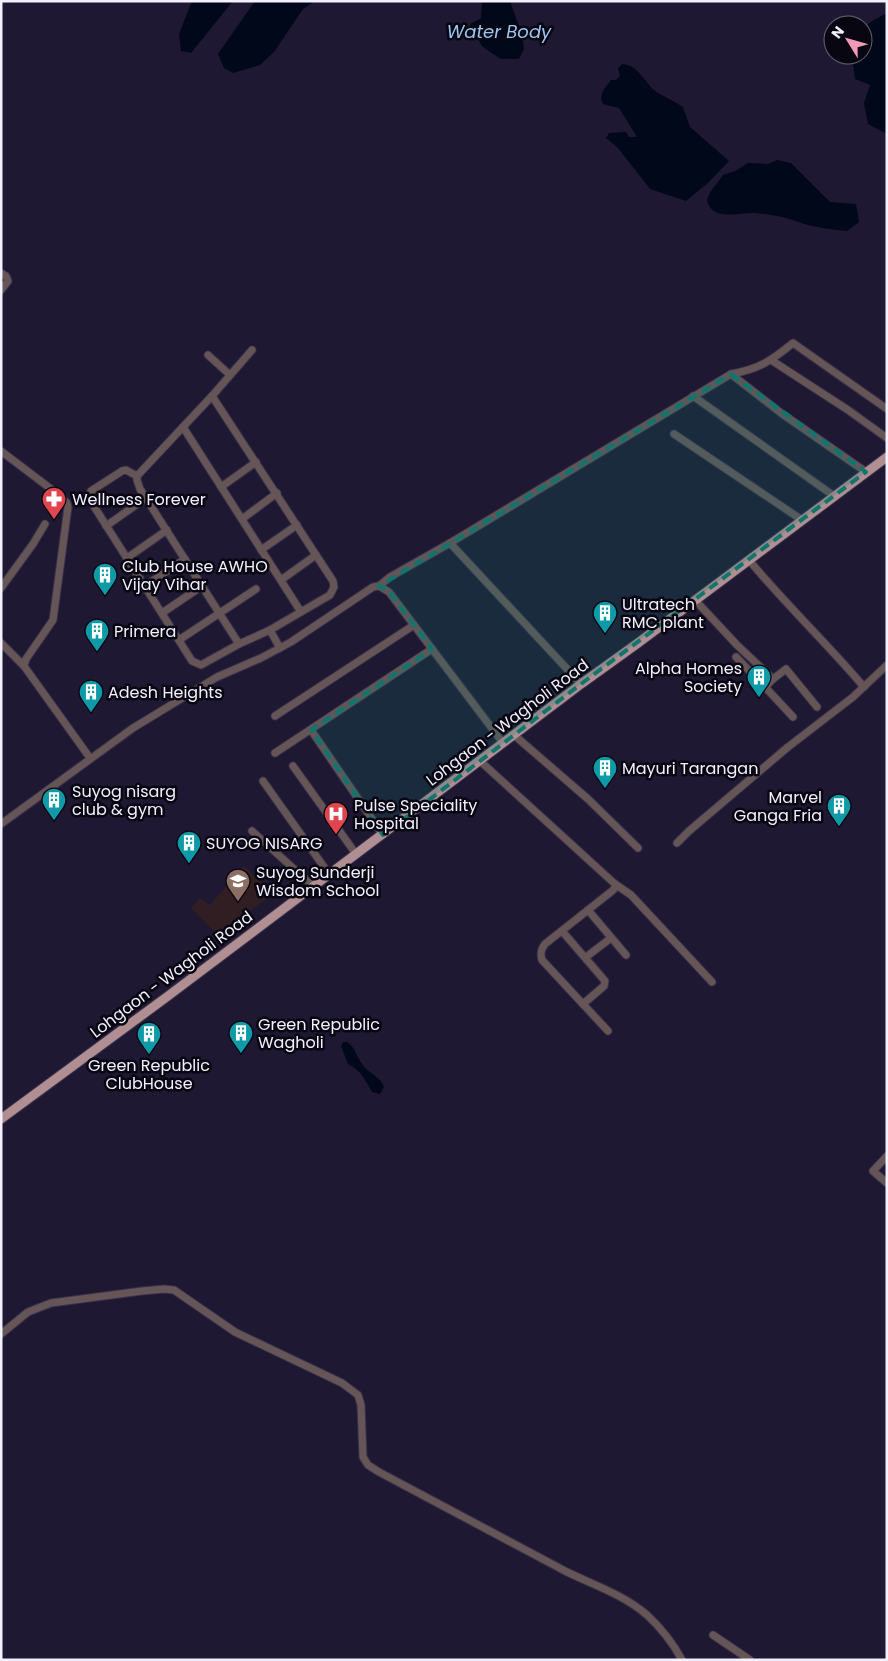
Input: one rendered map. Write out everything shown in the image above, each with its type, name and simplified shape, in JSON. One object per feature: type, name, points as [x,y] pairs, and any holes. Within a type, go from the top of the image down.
[{"type":"main road","name":"Lohgaon - Wagholi Road","points":[[1,1119],[887,457]]},
{"type":"street","points":[[1,273],[6,276],[8,281],[1,290]]},
{"type":"street","points":[[1,824],[64,780],[90,758],[187,694],[217,677],[280,648],[373,587],[379,586],[390,576],[450,543],[731,374],[751,370],[771,360],[793,343],[887,409]]},
{"type":"street","points":[[137,476],[252,350]]},
{"type":"street","points":[[208,355],[230,375]]},
{"type":"street","points":[[771,360],[887,438]]},
{"type":"street","points":[[731,374],[781,413],[866,472]]},
{"type":"street","points":[[137,476],[126,470],[122,471],[92,491],[89,495],[90,500],[192,661],[201,665],[239,644],[270,630],[330,595],[334,587],[333,581],[212,396]]},
{"type":"street","points":[[693,396],[834,496]]},
{"type":"street","points":[[183,427],[301,612]]},
{"type":"street","points":[[674,434],[802,520]]},
{"type":"street","points":[[1,451],[59,495],[67,503],[68,507],[53,620],[26,659],[24,666]]},
{"type":"street","points":[[221,487],[256,462]]},
{"type":"street","points":[[137,476],[137,480],[146,498],[239,644]]},
{"type":"street","points":[[242,519],[277,493]]},
{"type":"street","points":[[106,526],[146,498]]},
{"type":"street","points":[[1,588],[45,524]]},
{"type":"street","points":[[261,550],[296,525]]},
{"type":"street","points":[[127,558],[167,530]]},
{"type":"street","points":[[450,543],[581,684]]},
{"type":"street","points":[[281,580],[316,555]]},
{"type":"street","points":[[144,586],[185,559]]},
{"type":"street","points":[[749,560],[838,656],[864,687]]},
{"type":"street","points":[[162,613],[202,586]]},
{"type":"street","points":[[379,586],[389,592],[503,743]]},
{"type":"street","points":[[179,640],[256,589]]},
{"type":"street","points":[[695,600],[773,680]]},
{"type":"street","points":[[275,716],[414,625]]},
{"type":"street","points":[[270,630],[280,648]]},
{"type":"street","points":[[1,643],[24,666],[90,758]]},
{"type":"street","points":[[275,753],[432,649]]},
{"type":"street","points":[[736,657],[793,717]]},
{"type":"street","points":[[677,843],[788,747],[821,723],[864,687],[887,665]]},
{"type":"street","points":[[765,687],[786,670],[817,707]]},
{"type":"street","points":[[310,730],[383,835]]},
{"type":"street","points":[[514,735],[588,799],[638,848]]},
{"type":"street","points":[[480,761],[615,884],[631,895],[712,982]]},
{"type":"street","points":[[292,766],[356,854]]},
{"type":"street","points":[[263,781],[329,874]]},
{"type":"street","points":[[252,831],[314,886]]},
{"type":"street","points":[[608,1031],[542,960],[540,954],[545,944],[612,891],[615,888],[615,884]]},
{"type":"street","points":[[588,910],[626,955]]},
{"type":"street","points":[[562,931],[604,978],[606,983],[584,1004]]},
{"type":"street","points":[[586,958],[612,938]]},
{"type":"street","points":[[887,1156],[873,1171],[887,1183]]},
{"type":"street","points":[[1,1334],[28,1312],[51,1303],[142,1291],[174,1290],[234,1332],[342,1383],[358,1395],[361,1405],[364,1457],[368,1465],[625,1600],[646,1614],[663,1631],[682,1660]]},
{"type":"street","points":[[713,1635],[750,1660]]},
{"type":"highlighted area","points":[[731,374],[866,472],[581,684],[383,835],[311,730],[432,649],[389,592],[379,586]]},
{"type":"shaded area","name":"Suyog Sunderji Wisdom School","points":[[244,866],[275,893],[217,934],[191,908],[200,898],[210,905]]},
{"type":"water","points":[[192,1],[233,1],[191,53],[181,51],[179,34]]},
{"type":"water","points":[[255,1],[315,1],[303,9],[274,52],[260,65],[233,73],[224,68],[218,54]]},
{"type":"water","name":"Water Body","points":[[482,1],[510,1],[522,35],[524,49],[519,59],[501,59],[482,46],[470,24],[481,18]]},
{"type":"water","points":[[887,13],[887,134],[868,124],[864,103],[870,85],[855,79],[853,65],[873,65],[873,20]]},
{"type":"water","points":[[622,64],[633,68],[658,93],[683,107],[690,127],[729,161],[709,182],[686,201],[650,189],[618,148],[606,138],[609,133],[626,132],[629,137],[637,137],[619,108],[603,104],[601,97],[611,80],[616,80],[620,76],[618,68]]},
{"type":"water","points":[[777,160],[791,163],[830,202],[856,204],[859,222],[847,231],[838,230],[755,213],[723,214],[712,209],[708,204],[707,201],[710,193],[723,175],[735,171],[748,163],[768,164]]},
{"type":"water","points":[[343,1042],[350,1044],[360,1061],[382,1084],[384,1087],[380,1094],[372,1092],[359,1072],[348,1064],[341,1046]]},
{"type":"place","name":"Wellness Forever","points":[[54,520]]},
{"type":"place","name":"Club House AWHO Vijay Vihar","points":[[105,596]]},
{"type":"place","name":"Ultratech RMC plant","points":[[605,634]]},
{"type":"place","name":"Primera","points":[[97,652]]},
{"type":"place","name":"Alpha Homes Society","points":[[759,698]]},
{"type":"place","name":"Adesh Heights","points":[[91,713]]},
{"type":"place","name":"Mayuri Tarangan","points":[[605,789]]},
{"type":"place","name":"Suyog nisarg club & gym","points":[[54,821]]},
{"type":"place","name":"Marvel Ganga Fria","points":[[839,827]]},
{"type":"place","name":"Pulse Speciality Hospital","points":[[336,835]]},
{"type":"place","name":"SUYOG NISARG","points":[[189,864]]},
{"type":"place","name":"Suyog Sunderji Wisdom School","points":[[238,902]]},
{"type":"place","name":"Green Republic Wagholi","points":[[241,1054]]},
{"type":"place","name":"Green Republic ClubHouse","points":[[149,1055]]}]
